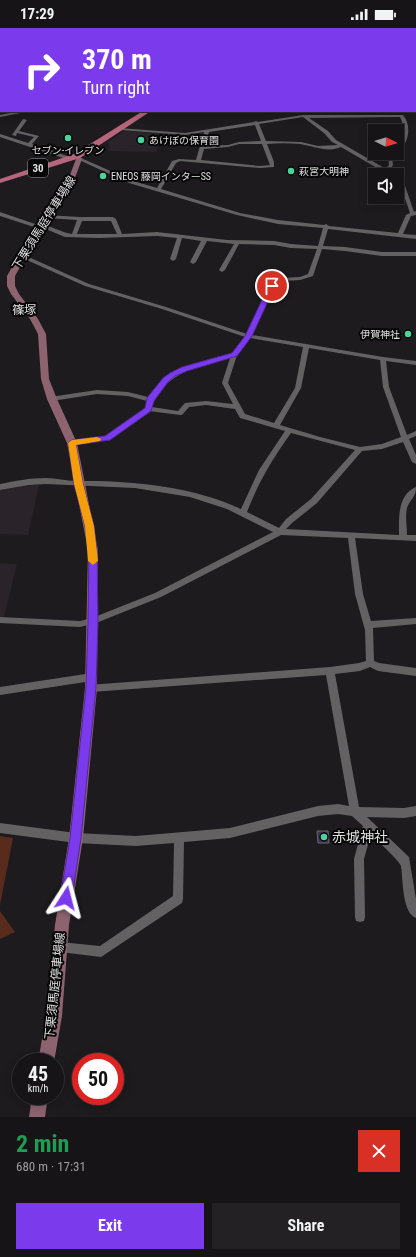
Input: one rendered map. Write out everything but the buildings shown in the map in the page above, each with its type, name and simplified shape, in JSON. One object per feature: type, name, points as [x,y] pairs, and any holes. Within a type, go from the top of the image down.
[{"type":"main road","name":"30","points":[[0,181],[75,158],[146,112]]},
{"type":"main road","name":"下栗須馬庭停車場線","points":[[48,1053],[54,1016],[60,947],[76,838],[92,677],[93,550],[90,526],[79,484],[72,443],[52,399],[45,379],[42,334],[34,319],[14,294],[11,286],[12,276],[22,256],[42,223],[70,183],[75,158]]},
{"type":"main road","points":[[37,1117],[39,1105]]},
{"type":"street","points":[[0,116],[23,112]]},
{"type":"street","points":[[301,112],[303,116],[341,145],[382,168]]},
{"type":"street","points":[[121,129],[185,134],[303,116],[401,116],[406,129],[406,141],[404,144]]},
{"type":"street","points":[[10,138],[17,132],[25,120]]},
{"type":"street","points":[[158,190],[174,162],[179,160],[260,167],[272,166],[272,162],[256,122]]},
{"type":"street","points":[[198,161],[207,130]]},
{"type":"street","points":[[17,132],[37,136],[29,144]]},
{"type":"street","points":[[0,135],[75,158],[131,182],[239,214],[278,222],[400,234],[416,237]]},
{"type":"street","points":[[202,148],[228,146],[239,143],[301,143],[318,147],[338,147],[341,145]]},
{"type":"street","points":[[400,234],[409,215],[414,213],[404,188]]},
{"type":"street","points":[[0,214],[42,223],[65,234],[74,235],[157,234],[237,243],[258,242],[382,254],[416,254]]},
{"type":"street","points":[[42,223],[80,218],[113,219],[120,235]]},
{"type":"street","points":[[74,235],[80,218]]},
{"type":"street","points":[[326,226],[321,247],[317,254],[311,275],[304,279],[285,277],[278,280],[272,286],[248,336],[234,355],[225,383],[242,416],[319,439],[360,449],[372,449],[416,433]]},
{"type":"street","points":[[173,258],[180,237]]},
{"type":"street","points":[[193,262],[205,239]]},
{"type":"street","points":[[222,270],[237,243]]},
{"type":"street","points":[[22,256],[86,285],[164,308],[248,336],[416,363]]},
{"type":"street","points":[[276,426],[298,388],[306,346]]},
{"type":"street","points":[[148,410],[150,400],[166,380],[172,375],[184,369],[234,355]]},
{"type":"street","points":[[383,358],[386,387],[405,438],[416,462]]},
{"type":"street","points":[[52,399],[96,392],[128,394],[150,400]]},
{"type":"street","points":[[72,443],[107,438],[148,410],[180,413],[187,405],[194,404],[238,407]]},
{"type":"street","points":[[243,513],[250,491],[261,470],[289,430]]},
{"type":"street","points":[[0,620],[80,624],[93,621],[158,595],[280,532],[289,521],[314,501],[360,449]]},
{"type":"street","points":[[0,487],[34,481],[79,484],[86,482],[135,485],[190,494],[230,507],[280,532],[416,538]]},
{"type":"street","points":[[403,538],[403,507],[405,501],[415,491]]},
{"type":"street","points":[[351,535],[360,594],[368,625],[370,663]]},
{"type":"street","points":[[368,625],[416,622]]},
{"type":"street","points":[[91,688],[330,671],[360,667],[370,663],[378,667],[416,672]]},
{"type":"street","points":[[330,671],[355,812],[405,861],[412,907],[416,913]]},
{"type":"street","points":[[0,691],[92,677]]},
{"type":"street","points":[[0,828],[76,838],[136,841],[230,833],[318,811],[338,809],[355,812],[404,813],[416,811]]},
{"type":"street","points":[[360,917],[359,859],[368,825]]},
{"type":"street","points":[[60,947],[101,952],[178,899],[179,838]]},
{"type":"shaded area","name":"あけぼの保育園","points":[[124,131],[171,134],[171,143],[158,143],[156,152],[108,151],[109,143],[106,143]]},
{"type":"shaded area","points":[[39,485],[28,535],[0,534],[0,490]]},
{"type":"shaded area","points":[[0,563],[17,564],[4,617],[0,617]]},
{"type":"shaded area","points":[[0,836],[13,838],[0,905]]},
{"type":"shaded area","points":[[0,911],[15,932],[0,939]]},
{"type":"slow traffic","points":[[93,561],[90,526],[79,484],[72,443],[97,439]]},
{"type":"place","name":"セブン-イレブン","points":[[68,138]]},
{"type":"place","name":"あけぼの保育園","points":[[141,140]]},
{"type":"place","name":"萩宮大明神","points":[[291,171]]},
{"type":"place","name":"ENEOS 藤岡インターSS","points":[[103,176]]},
{"type":"place","name":"伊賀神社","points":[[408,334]]},
{"type":"place","name":"赤城神社","points":[[324,837]]},
{"type":"district","name":"篠塚","points":[[24,310]]},
{"type":"route","points":[[66,898],[76,838],[91,688],[93,621],[93,550],[90,526],[79,484],[72,443],[107,438],[148,410],[150,400],[166,380],[172,375],[184,369],[234,355],[248,336],[272,286]]}]
